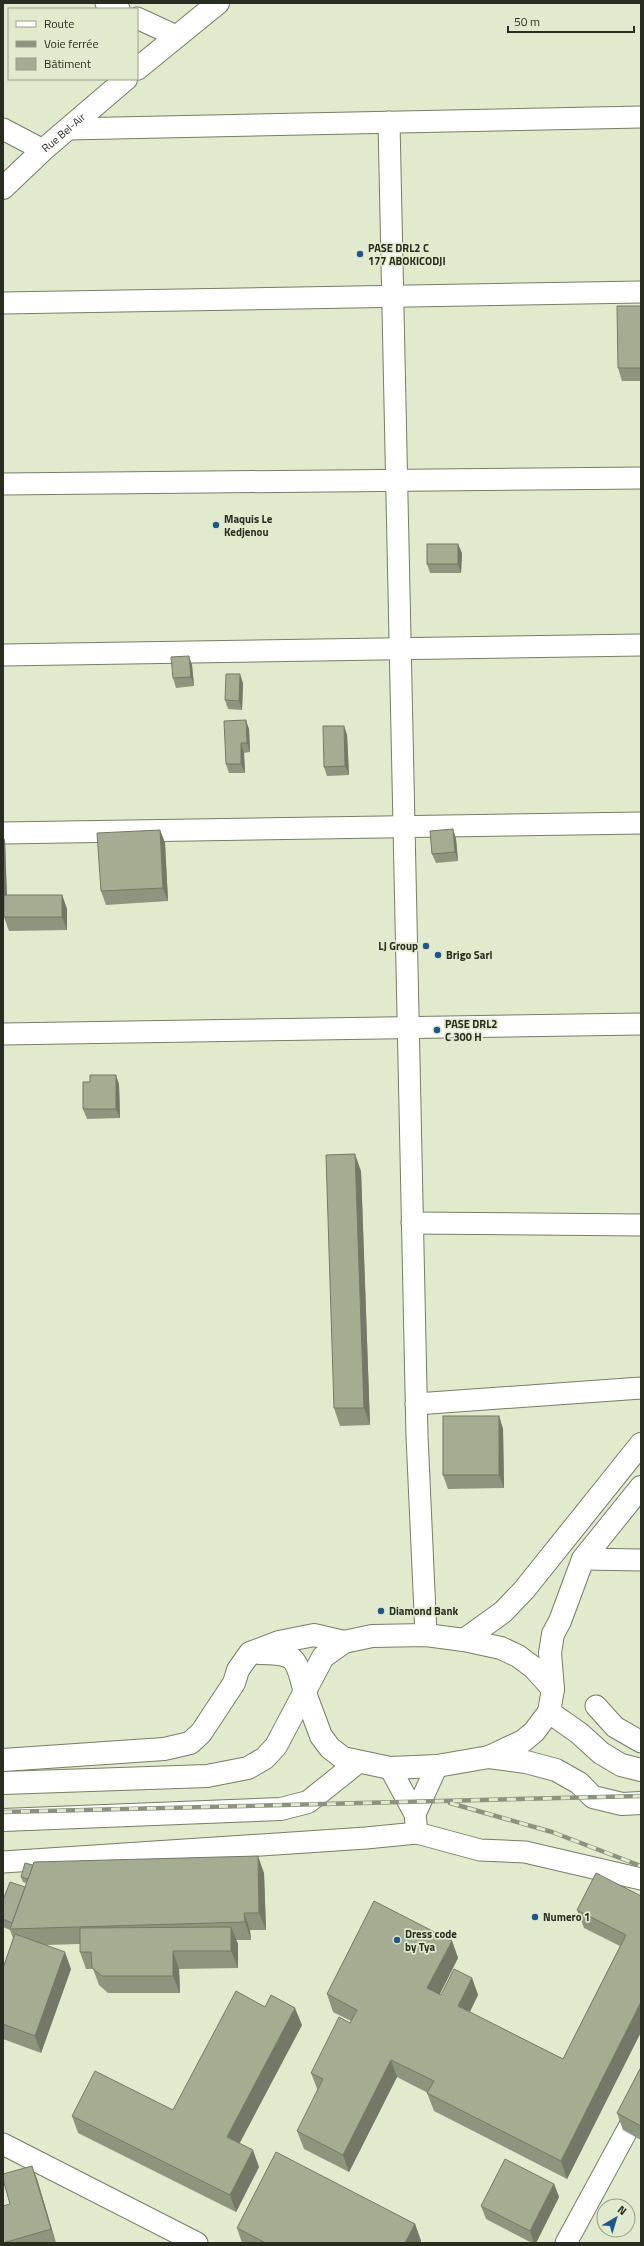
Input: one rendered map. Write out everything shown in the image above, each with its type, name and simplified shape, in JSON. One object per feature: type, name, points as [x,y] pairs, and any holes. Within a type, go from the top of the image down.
[{"type":"main road","points":[[138,68],[218,3]]},
{"type":"main road","name":"Rue Bel-Air","points":[[3,188],[43,150],[125,80]]},
{"type":"main road","points":[[464,1640],[503,1612],[524,1590],[641,1444]]},
{"type":"main road","points":[[250,1653],[282,1653],[287,1655],[298,1665],[305,1692],[320,1736],[330,1748],[343,1758],[390,1768],[436,1766],[489,1756],[523,1740],[534,1732],[549,1712],[553,1689],[550,1653],[553,1634],[560,1621],[583,1559],[641,1487]]},
{"type":"main road","points":[[3,1760],[164,1749],[190,1743],[201,1733],[215,1713],[234,1684],[238,1670],[250,1653],[279,1642],[314,1635],[344,1642]]},
{"type":"main road","points":[[3,1783],[208,1776],[248,1768],[265,1758],[276,1746],[323,1657],[344,1642],[372,1636],[426,1635],[464,1640],[501,1648],[518,1656],[534,1668],[553,1689]]},
{"type":"main road","points":[[549,1712],[601,1753],[621,1765],[641,1770]]},
{"type":"main road","points":[[489,1756],[526,1762],[556,1770],[579,1782],[593,1797],[622,1804],[641,1803]]},
{"type":"main road","points":[[3,1820],[182,1814],[243,1809],[281,1809],[308,1802],[358,1762]]},
{"type":"street","points":[[106,3],[117,8]]},
{"type":"street","points":[[138,18],[176,36]]},
{"type":"street","points":[[68,129],[641,117]]},
{"type":"street","points":[[389,122],[416,1404],[426,1635]]},
{"type":"street","points":[[3,129],[43,150]]},
{"type":"street","points":[[3,303],[641,292]]},
{"type":"street","points":[[3,484],[641,478]]},
{"type":"street","points":[[3,655],[641,645]]},
{"type":"street","points":[[3,833],[641,824]]},
{"type":"street","points":[[3,1034],[641,1024]]},
{"type":"street","points":[[412,1223],[641,1225]]},
{"type":"street","points":[[416,1404],[641,1388]]},
{"type":"street","points":[[583,1559],[641,1560]]},
{"type":"street","points":[[596,1706],[615,1727],[641,1742]]},
{"type":"street","points":[[416,1824],[436,1766]]},
{"type":"street","points":[[390,1768],[416,1824]]},
{"type":"street","points":[[3,1862],[366,1838],[416,1824],[480,1850],[525,1852],[641,1879]]},
{"type":"street","points":[[566,2243],[641,2106]]},
{"type":"street","points":[[3,2144],[197,2243]]},
{"type":"building","points":[[617,306],[641,306],[641,368],[618,368]]},
{"type":"building","points":[[427,544],[458,544],[458,564],[427,564]]},
{"type":"building","points":[[189,656],[191,677],[173,678],[171,657]]},
{"type":"building","points":[[226,674],[240,674],[239,701],[225,700]]},
{"type":"building","points":[[246,720],[247,743],[241,743],[241,764],[226,764],[224,721]]},
{"type":"building","points":[[323,726],[344,726],[345,766],[324,767]]},
{"type":"building","points":[[453,829],[455,852],[432,854],[430,831]]},
{"type":"building","points":[[160,830],[163,888],[101,891],[97,833]]},
{"type":"building","points":[[4,895],[62,895],[62,917],[4,917]]},
{"type":"building","points":[[90,1075],[116,1075],[116,1109],[83,1109],[83,1082],[90,1082]]},
{"type":"building","points":[[355,1154],[364,1408],[334,1408],[326,1155]]},
{"type":"building","points":[[443,1416],[499,1416],[499,1475],[443,1475]]},
{"type":"building","points":[[258,1856],[259,1913],[244,1913],[245,1922],[10,1929],[34,1862]]},
{"type":"building","points":[[25,1863],[33,1865],[28,1879],[21,1877]]},
{"type":"building","points":[[596,1873],[641,1896],[641,2002],[561,2161],[427,2093],[434,2081],[391,2060],[343,2155],[297,2131],[323,2079],[311,2073],[339,2017],[350,2023],[357,2010],[327,1994],[374,1901],[452,1941],[427,1988],[441,1995],[454,1969],[472,1978],[458,2006],[563,2059],[626,1935],[577,1910]]},
{"type":"building","points":[[10,1882],[25,1887],[12,1923],[3,1919],[3,1900]]},
{"type":"building","points":[[231,1927],[231,1951],[173,1951],[173,1976],[102,1976],[92,1968],[91,1952],[80,1952],[80,1928]]},
{"type":"building","points":[[15,1934],[65,1952],[35,2036],[3,2024],[3,1968]]},
{"type":"building","points":[[236,1991],[265,2007],[271,1995],[295,2008],[227,2137],[253,2150],[230,2195],[72,2116],[95,2071],[173,2110]]},
{"type":"building","points":[[641,2067],[641,2126],[617,2113]]},
{"type":"building","points":[[276,2152],[415,2224],[405,2243],[266,2243],[237,2228]]},
{"type":"building","points":[[505,2159],[554,2184],[530,2231],[481,2206]]},
{"type":"building","points":[[32,2166],[51,2229],[3,2243],[3,2206],[10,2204],[3,2174]]},
{"type":"railway","points":[[3,1812],[641,1796]]},
{"type":"railway","points":[[450,1803],[552,1832],[641,1866]]},
{"type":"place","name":"PASE DRL2 C 177 ABOKICODJI","points":[[360,254]]},
{"type":"place","name":"Maquis Le Kedjenou","points":[[216,525]]},
{"type":"place","name":"LJ Group","points":[[426,946]]},
{"type":"place","name":"Brigo Sarl","points":[[438,955]]},
{"type":"place","name":"PASE DRL2 C 300 H","points":[[437,1030]]},
{"type":"place","name":"Diamond Bank","points":[[381,1611]]},
{"type":"place","name":"Numero 1","points":[[535,1917]]},
{"type":"place","name":"Dress code by Tya","points":[[397,1940]]}]
